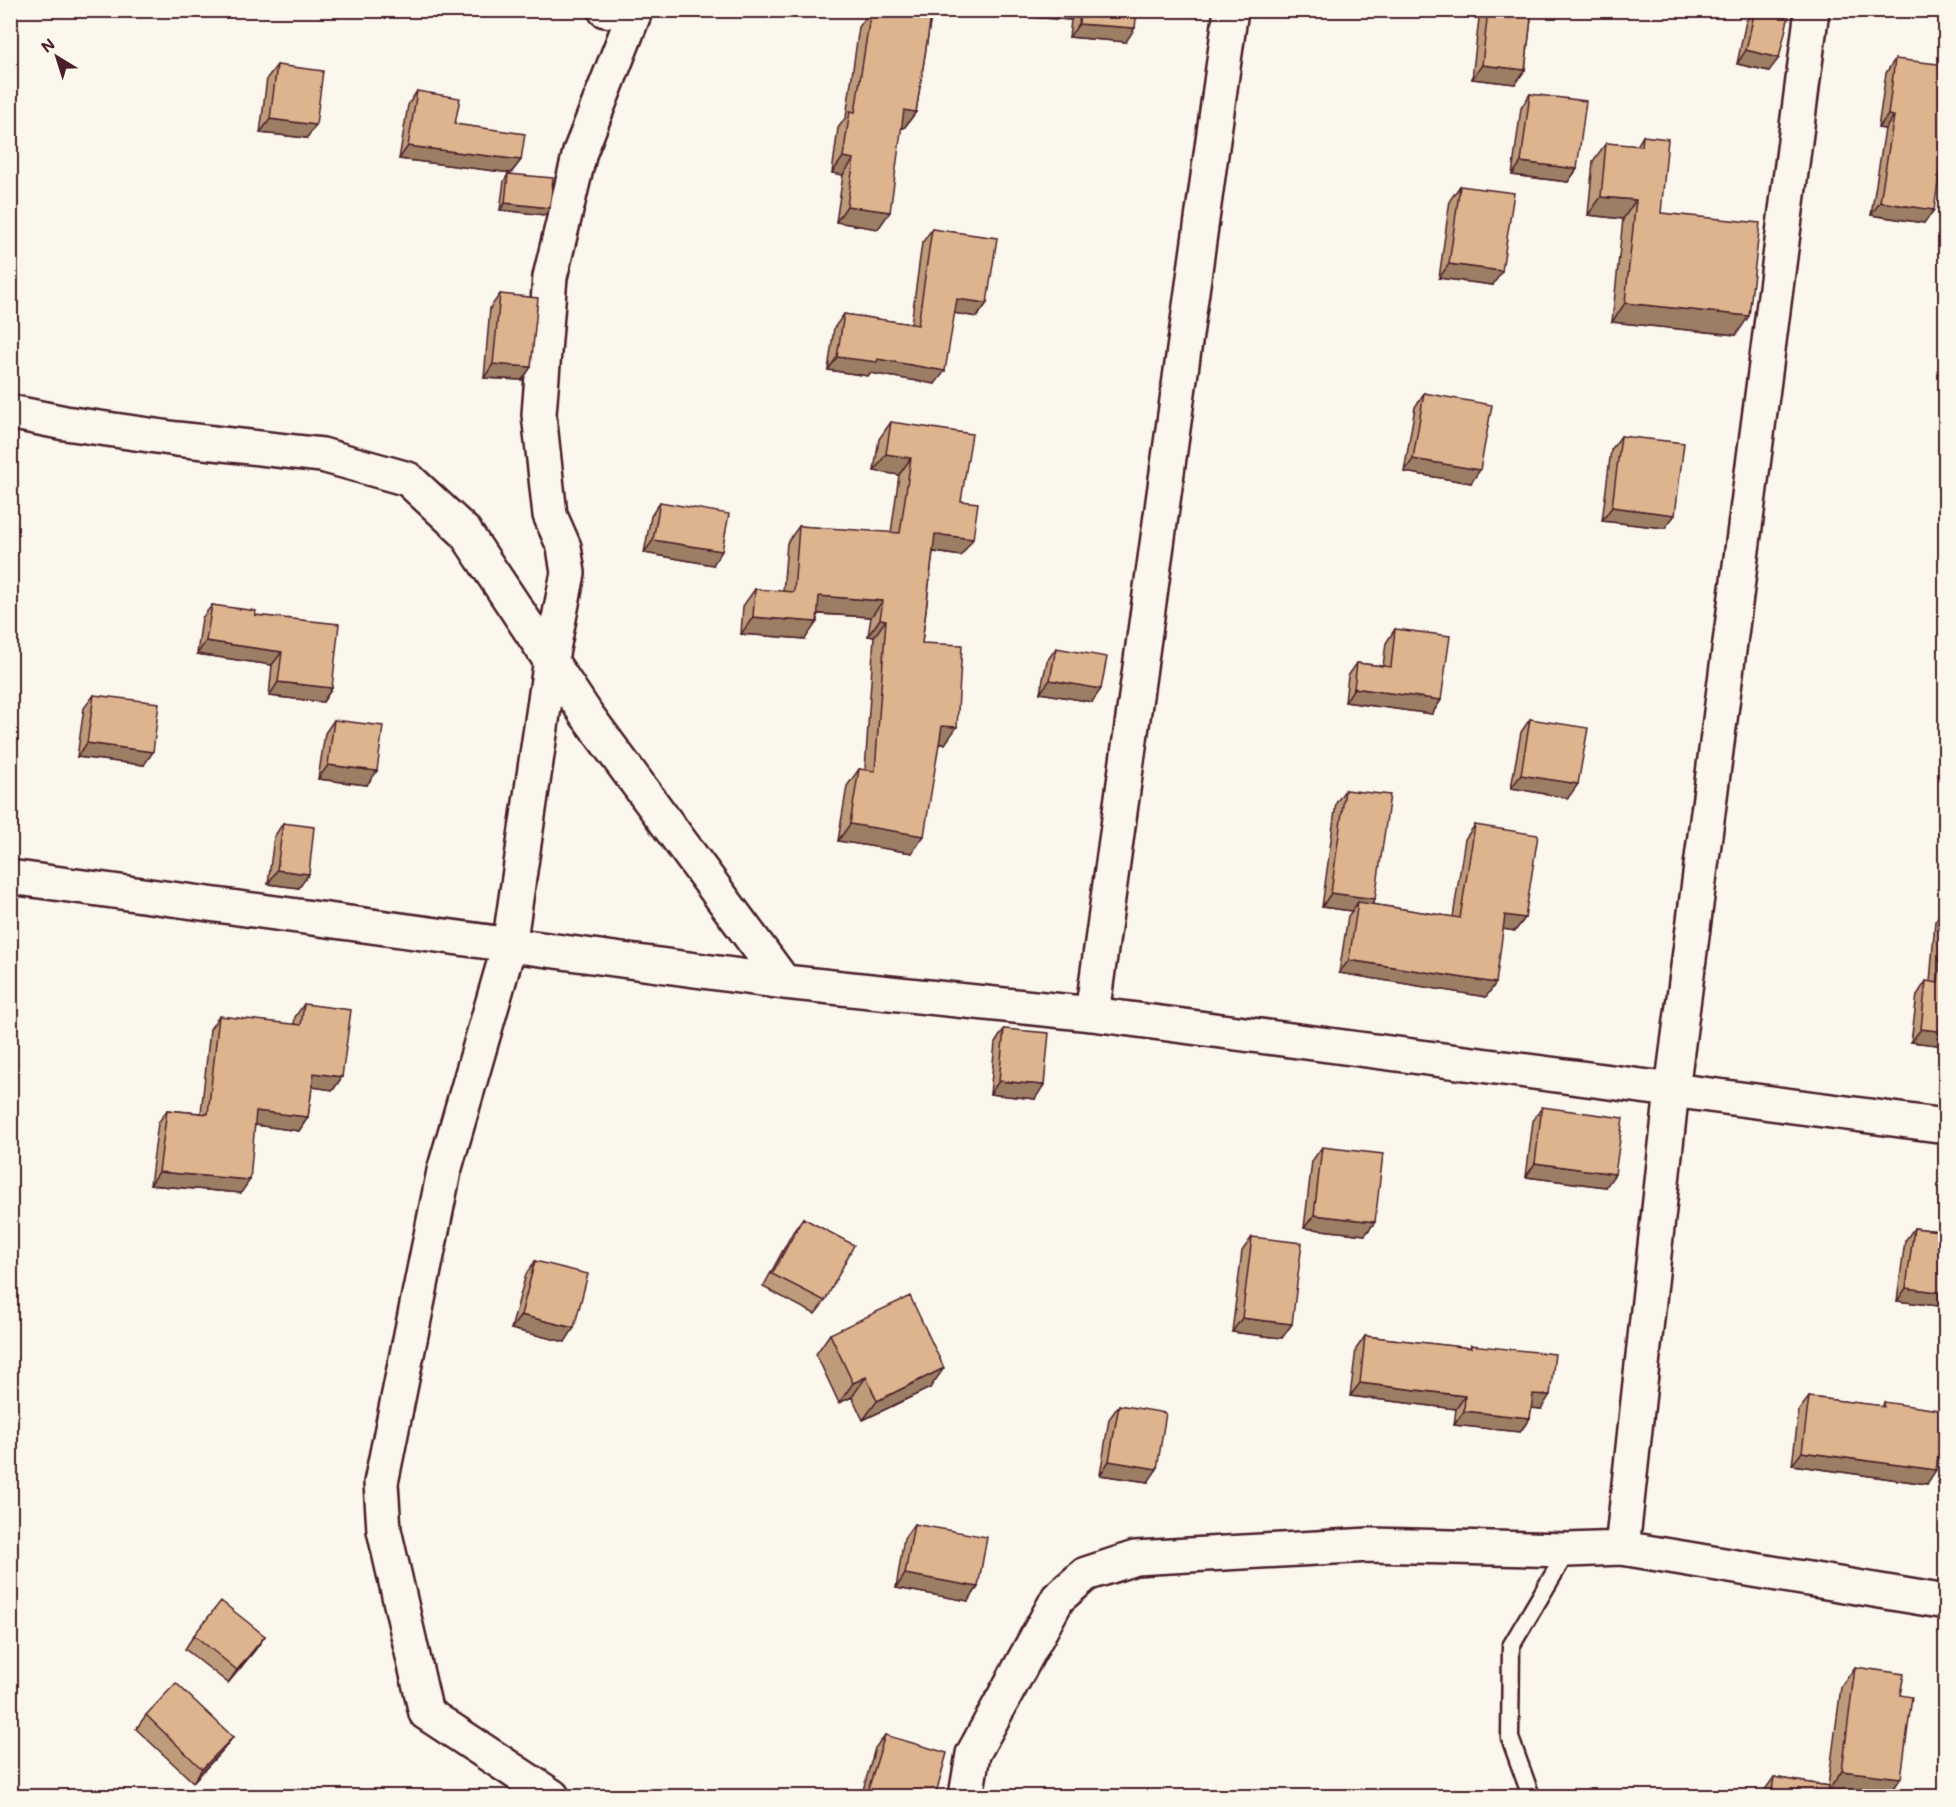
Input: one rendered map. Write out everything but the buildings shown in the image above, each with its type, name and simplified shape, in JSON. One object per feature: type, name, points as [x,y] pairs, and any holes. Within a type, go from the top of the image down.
[{"type":"street","points":[[1092,1014],[1231,10]]},
{"type":"street","points":[[1622,1548],[1672,1090],[1812,10]]},
{"type":"street","points":[[552,1797],[426,1713],[384,1530],[381,1483],[444,1171],[509,946],[551,659],[568,573],[564,547],[550,515],[539,414],[550,277],[580,152],[624,12]]},
{"type":"street","points":[[10,412],[65,423],[166,437],[322,455],[408,479],[465,532],[586,714],[784,982]]},
{"type":"street","points":[[10,877],[784,982],[1092,1014],[1946,1126]]},
{"type":"street","points":[[966,1797],[973,1754],[1058,1598],[1086,1574],[1135,1558],[1370,1545],[1568,1550],[1622,1548],[1946,1602]]},
{"type":"lane","points":[[1531,1797],[1510,1738],[1511,1646],[1568,1550]]}]
